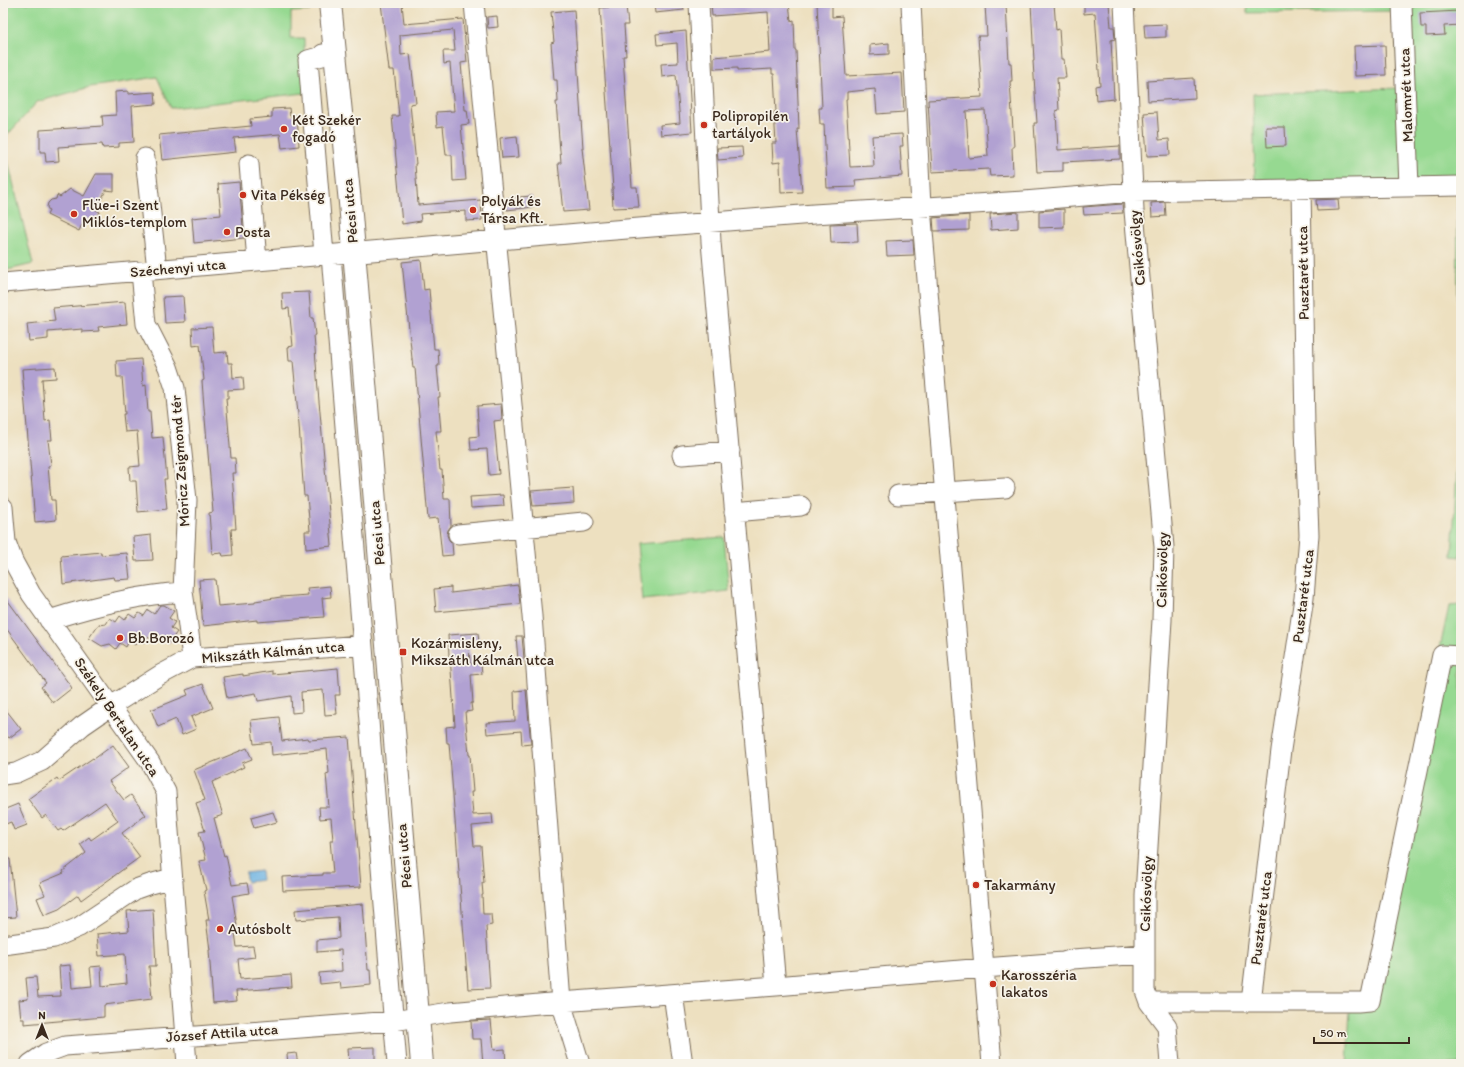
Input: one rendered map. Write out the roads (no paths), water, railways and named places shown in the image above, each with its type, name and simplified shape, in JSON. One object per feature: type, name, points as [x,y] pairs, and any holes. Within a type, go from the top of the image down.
[{"type":"main road","name":"Pécsi utca","points":[[330,3],[354,253],[422,1064]]},
{"type":"street","points":[[474,3],[532,616],[561,1002],[580,1064]]},
{"type":"street","points":[[699,3],[709,223],[776,986]]},
{"type":"street","points":[[911,3],[921,207],[992,1064]]},
{"type":"street","name":"Csikósvölgy","points":[[1124,3],[1133,192],[1164,547],[1162,620],[1145,895],[1145,991],[1149,1002]]},
{"type":"street","name":"Malomrét utca","points":[[1402,3],[1409,187]]},
{"type":"street","points":[[335,53],[323,54],[322,56],[308,60],[322,230],[328,255],[397,1064]]},
{"type":"street","name":"Móricz Zsigmond tér","points":[[145,158],[149,271],[146,324],[168,366],[175,388],[186,500],[183,592],[192,658]]},
{"type":"street","points":[[248,164],[257,261]]},
{"type":"street","name":"Széchenyi utca","points":[[3,283],[497,240],[1133,192],[1461,186]]},
{"type":"street","name":"Pusztarét utca","points":[[1251,1002],[1281,750],[1304,598],[1309,535],[1305,428],[1301,188]]},
{"type":"street","points":[[682,455],[730,451]]},
{"type":"street","points":[[898,495],[1005,488]]},
{"type":"street","points":[[734,512],[801,506]]},
{"type":"street","name":"Székely Bertalan utca","points":[[3,507],[6,542],[31,594],[150,762],[166,792],[187,1064]]},
{"type":"street","points":[[458,534],[584,522]]},
{"type":"street","points":[[49,620],[135,597],[183,592]]},
{"type":"street","name":"Mikszáth Kálmán utca","points":[[3,775],[16,773],[42,761],[82,726],[111,706],[160,675],[192,658],[362,644]]},
{"type":"street","points":[[1149,1002],[1370,1001],[1374,989],[1442,655],[1461,656]]},
{"type":"street","points":[[3,945],[54,938],[79,927],[136,890],[150,884],[172,878]]},
{"type":"street","name":"József Attila utca","points":[[30,1064],[46,1053],[65,1046],[393,1021],[450,1012],[561,1002],[776,986],[1144,954]]},
{"type":"street","points":[[673,994],[683,1064]]},
{"type":"street","points":[[1149,1002],[1167,1026],[1170,1064]]},
{"type":"water","points":[[261,871],[262,880],[247,882],[245,873]]},
{"type":"place","name":"Polipropilén tartályok","points":[[704,125]]},
{"type":"place","name":"Két Szekér fogadó","points":[[284,129]]},
{"type":"place","name":"Vita Pékség","points":[[243,195]]},
{"type":"place","name":"Polyák és Társa Kft.","points":[[473,210]]},
{"type":"place","name":"Flüe-i Szent Miklós-templom","points":[[74,214]]},
{"type":"place","name":"Posta","points":[[227,232]]},
{"type":"place","name":"Bb.Borozó","points":[[120,638]]},
{"type":"place","name":"Kozármisleny, Mikszáth Kálmán utca","points":[[403,652]]},
{"type":"place","name":"Takarmány","points":[[976,885]]},
{"type":"place","name":"Autósbolt","points":[[220,929]]},
{"type":"place","name":"Karosszéria lakatos","points":[[993,984]]}]
